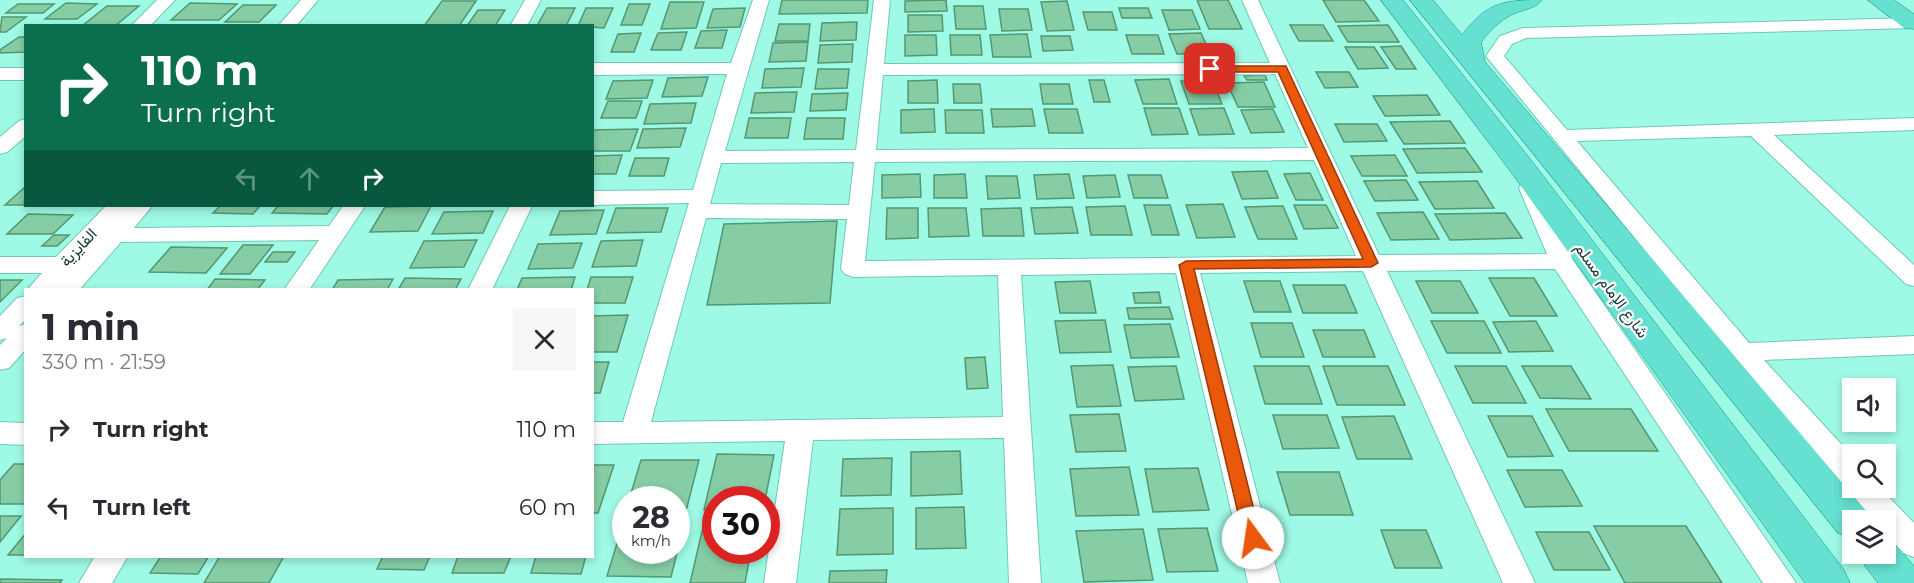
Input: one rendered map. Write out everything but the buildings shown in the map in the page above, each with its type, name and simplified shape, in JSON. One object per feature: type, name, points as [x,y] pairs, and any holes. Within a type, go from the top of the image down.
[{"type":"main road","name":"شارع الإمام مسلم","points":[[1392,0],[1521,166],[1829,583]]},
{"type":"main road","points":[[1421,0],[1474,61],[1842,510]]},
{"type":"main road","points":[[1474,61],[1469,42],[1481,25],[1512,4],[1531,0]]},
{"type":"main road","points":[[1879,0],[1913,24]]},
{"type":"main road","points":[[1902,539],[1903,583]]},
{"type":"street","points":[[140,24],[167,0]]},
{"type":"street","points":[[288,24],[310,0]]},
{"type":"street","points":[[306,24],[328,0]]},
{"type":"street","points":[[519,24],[533,0]]},
{"type":"street","points":[[634,432],[738,68],[762,0]]},
{"type":"street","points":[[882,0],[853,269],[1562,261]]},
{"type":"street","points":[[1250,0],[1519,583]]},
{"type":"street","points":[[1842,465],[1742,352],[1495,56],[1506,40],[1523,33],[1913,24]]},
{"type":"street","points":[[594,69],[738,68]]},
{"type":"street","points":[[874,70],[1282,69]]},
{"type":"street","points":[[0,74],[24,74]]},
{"type":"street","points":[[1561,136],[1912,126]]},
{"type":"street","points":[[0,148],[24,127]]},
{"type":"street","points":[[1756,129],[1914,278]]},
{"type":"street","points":[[712,157],[1321,153]]},
{"type":"street","points":[[1521,166],[1562,261],[1780,583]]},
{"type":"street","points":[[594,198],[859,212]]},
{"type":"street","name":"الفايزية","points":[[41,288],[117,207]]},
{"type":"street","name":"الفايزية","points":[[66,288],[140,207]]},
{"type":"street","points":[[297,288],[353,207]]},
{"type":"street","points":[[481,288],[521,207]]},
{"type":"street","points":[[114,235],[335,233]]},
{"type":"street","points":[[0,265],[62,265]]},
{"type":"street","points":[[1186,265],[1264,583]]},
{"type":"street","points":[[1009,267],[1025,583]]},
{"type":"street","points":[[0,331],[24,306]]},
{"type":"street","points":[[0,361],[24,335]]},
{"type":"street","points":[[1742,352],[1914,345]]},
{"type":"street","points":[[594,433],[1017,427]]},
{"type":"street","points":[[780,583],[800,430]]},
{"type":"street","points":[[0,433],[24,434]]},
{"type":"street","points":[[1871,498],[1902,539]]},
{"type":"street","points":[[95,583],[112,558]]},
{"type":"route","points":[[1210,69],[1282,69],[1371,263],[1186,265],[1253,538]]}]
